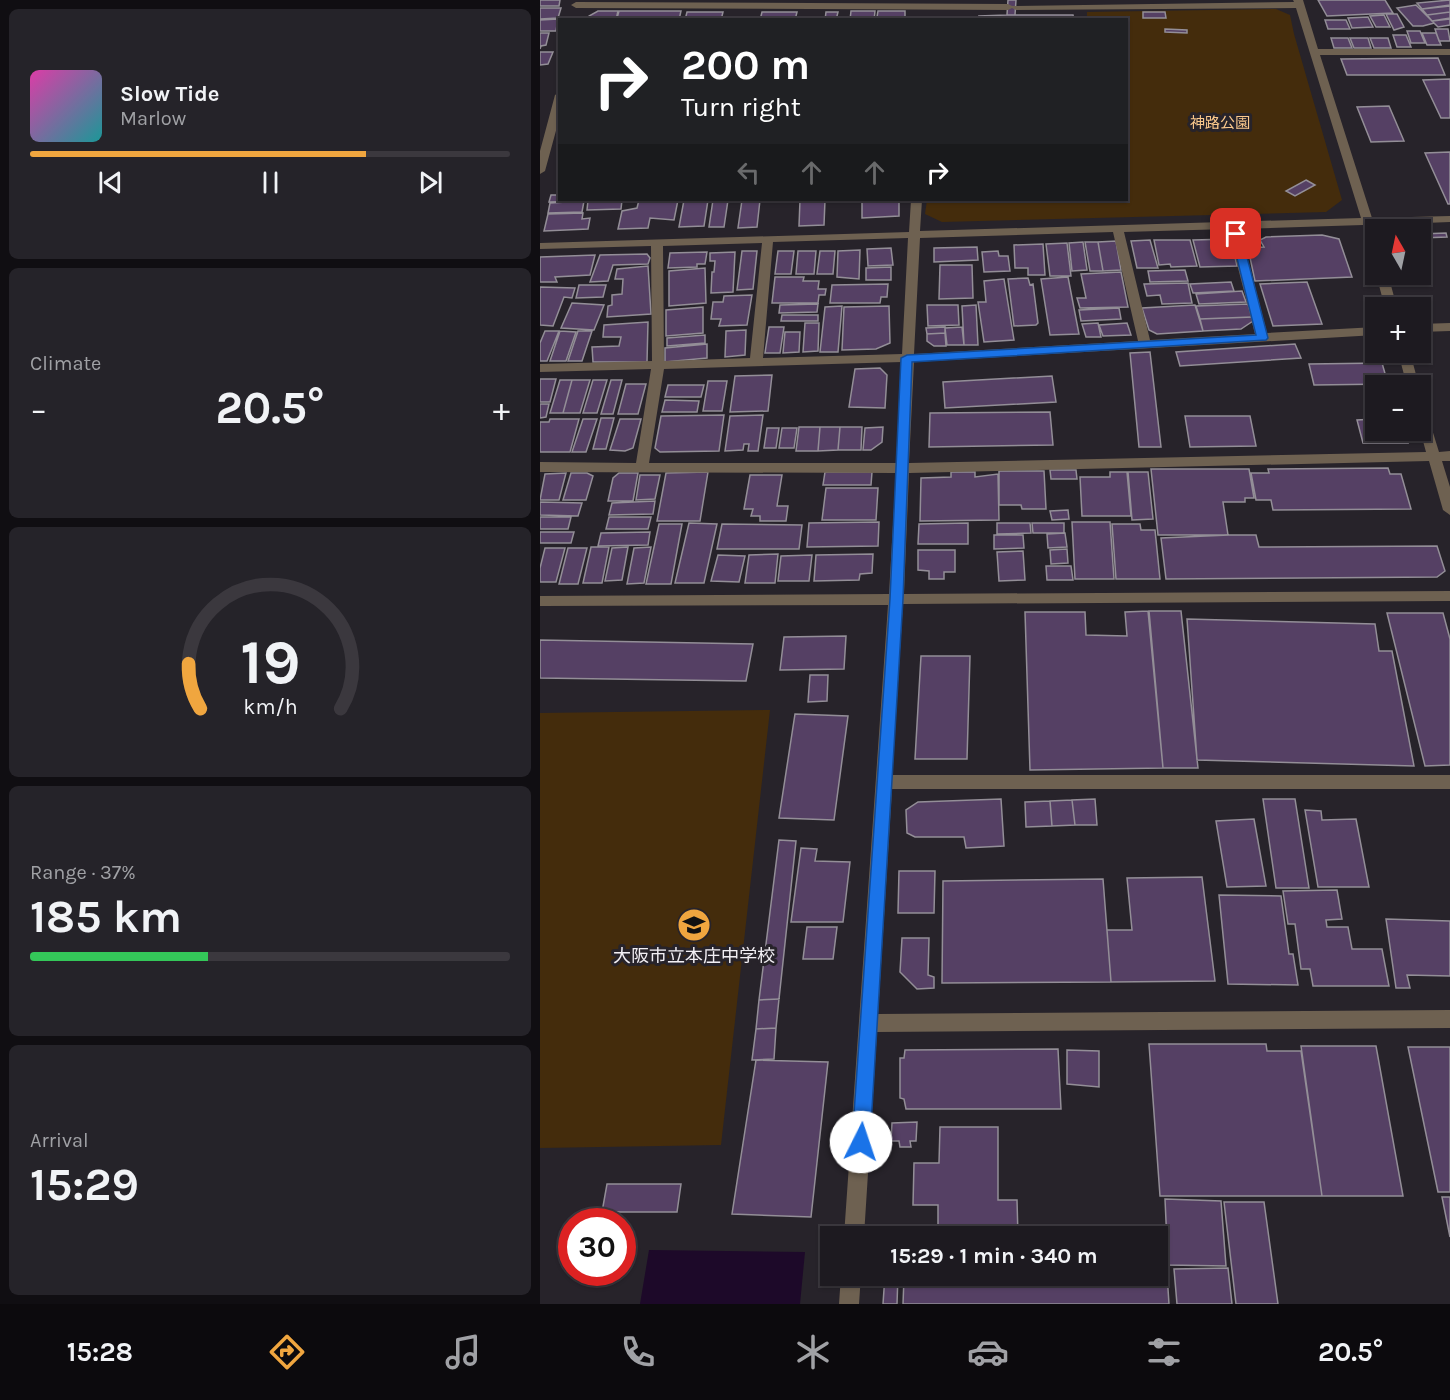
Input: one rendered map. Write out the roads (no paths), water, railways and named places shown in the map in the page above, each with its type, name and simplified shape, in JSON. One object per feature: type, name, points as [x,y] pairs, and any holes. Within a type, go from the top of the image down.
[{"type":"street","points":[[929,18],[930,3]]},
{"type":"street","points":[[576,6],[930,3],[1012,7],[1299,3],[1367,219]]},
{"type":"street","points":[[1314,52],[1450,52]]},
{"type":"street","points":[[540,171],[543,144],[558,101]]},
{"type":"street","points":[[855,1226],[870,1023],[896,599],[916,201]]},
{"type":"street","points":[[1431,219],[1450,219]]},
{"type":"street","points":[[540,246],[1365,221]]},
{"type":"street","points":[[1233,225],[1262,338]]},
{"type":"street","points":[[1118,229],[1145,345]]},
{"type":"street","points":[[756,362],[768,239]]},
{"type":"street","points":[[642,467],[658,365],[657,242]]},
{"type":"street","points":[[1431,328],[1450,327]]},
{"type":"street","points":[[540,368],[907,358],[1365,332]]},
{"type":"street","points":[[1429,441],[1450,510]]},
{"type":"street","points":[[540,467],[903,468],[1450,456]]},
{"type":"street","points":[[540,601],[1450,596]]},
{"type":"street","points":[[885,782],[1450,782]]},
{"type":"street","points":[[870,1023],[1450,1019]]},
{"type":"street","points":[[849,1304],[850,1286]]},
{"type":"place","name":"大阪市立本庄中学校","points":[[694,925]]},
{"type":"park label","name":"神路公園","points":[[1220,123]]}]
